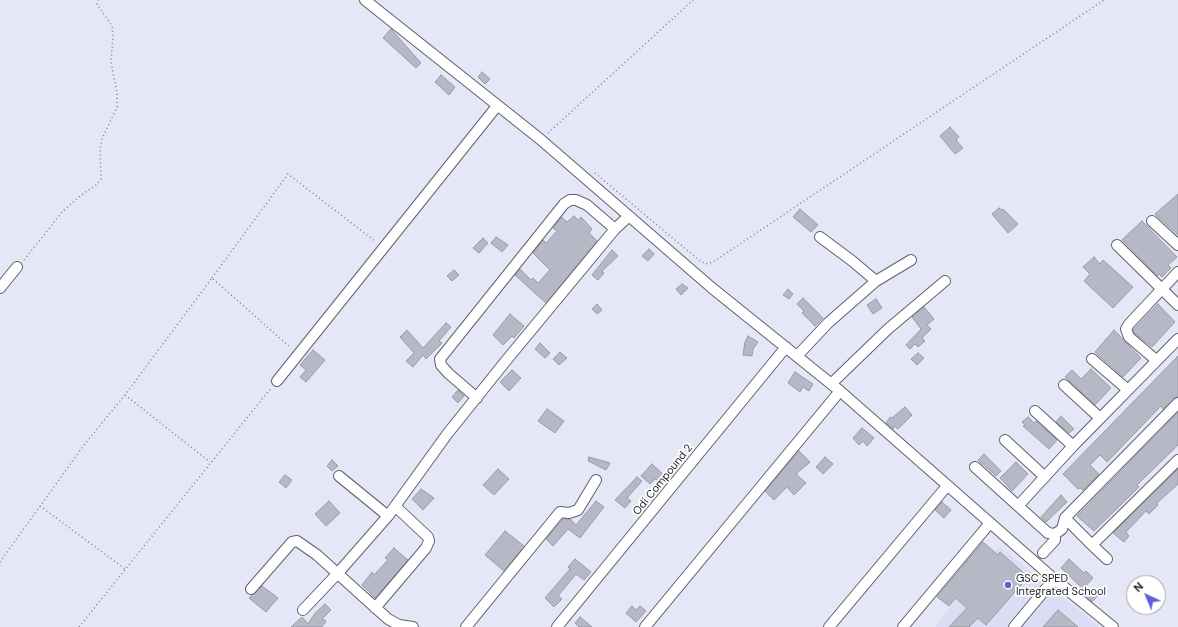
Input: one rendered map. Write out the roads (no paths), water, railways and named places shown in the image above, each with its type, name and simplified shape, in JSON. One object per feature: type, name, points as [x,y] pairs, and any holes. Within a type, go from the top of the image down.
[{"type":"street","points":[[365,0],[496,106],[540,139],[712,288],[840,391],[1054,579],[1113,627]]},
{"type":"street","points":[[277,381],[496,106]]},
{"type":"street","points":[[477,398],[448,373],[441,364],[440,359],[564,204],[570,200],[576,200],[587,205],[615,229]]},
{"type":"street","points":[[303,610],[388,516],[448,433],[615,229],[629,216]]},
{"type":"street","points":[[1152,221],[1178,245]]},
{"type":"street","points":[[820,237],[876,281]]},
{"type":"street","points":[[1117,245],[1178,305]]},
{"type":"street","points":[[797,356],[828,323],[876,281],[911,260]]},
{"type":"street","points":[[0,288],[17,268]]},
{"type":"street","points":[[1156,360],[1129,337],[1126,329],[1178,272]]},
{"type":"street","points":[[831,384],[888,329],[945,281]]},
{"type":"street","points":[[1018,506],[1073,446],[1178,339]]},
{"type":"street","name":"Odi Compound 2","points":[[557,627],[786,347]]},
{"type":"street","points":[[1092,359],[1128,390]]},
{"type":"street","points":[[1064,385],[1100,418]]},
{"type":"street","points":[[645,627],[840,391]]},
{"type":"street","points":[[975,467],[1048,533],[1055,534],[1062,529],[1065,518],[1178,403]]},
{"type":"street","points":[[1035,411],[1073,446]]},
{"type":"street","points":[[1006,440],[1045,477]]},
{"type":"street","points":[[1092,545],[1178,460]]},
{"type":"street","points":[[339,476],[388,516]]},
{"type":"street","points":[[466,627],[560,512],[569,513],[578,510],[596,480]]},
{"type":"street","points":[[829,627],[947,486]]},
{"type":"street","points":[[375,608],[426,548],[429,542],[428,537],[395,506]]},
{"type":"street","points":[[1065,518],[1107,559]]},
{"type":"street","points":[[903,627],[990,523]]},
{"type":"street","points":[[1043,553],[1055,540],[1055,534]]},
{"type":"street","points":[[251,589],[292,542],[297,541],[307,546],[375,608],[393,622],[414,627]]},
{"type":"street","points":[[1014,627],[1054,579]]},
{"type":"place","name":"GSC SPED Integrated School","points":[[1008,585]]}]
